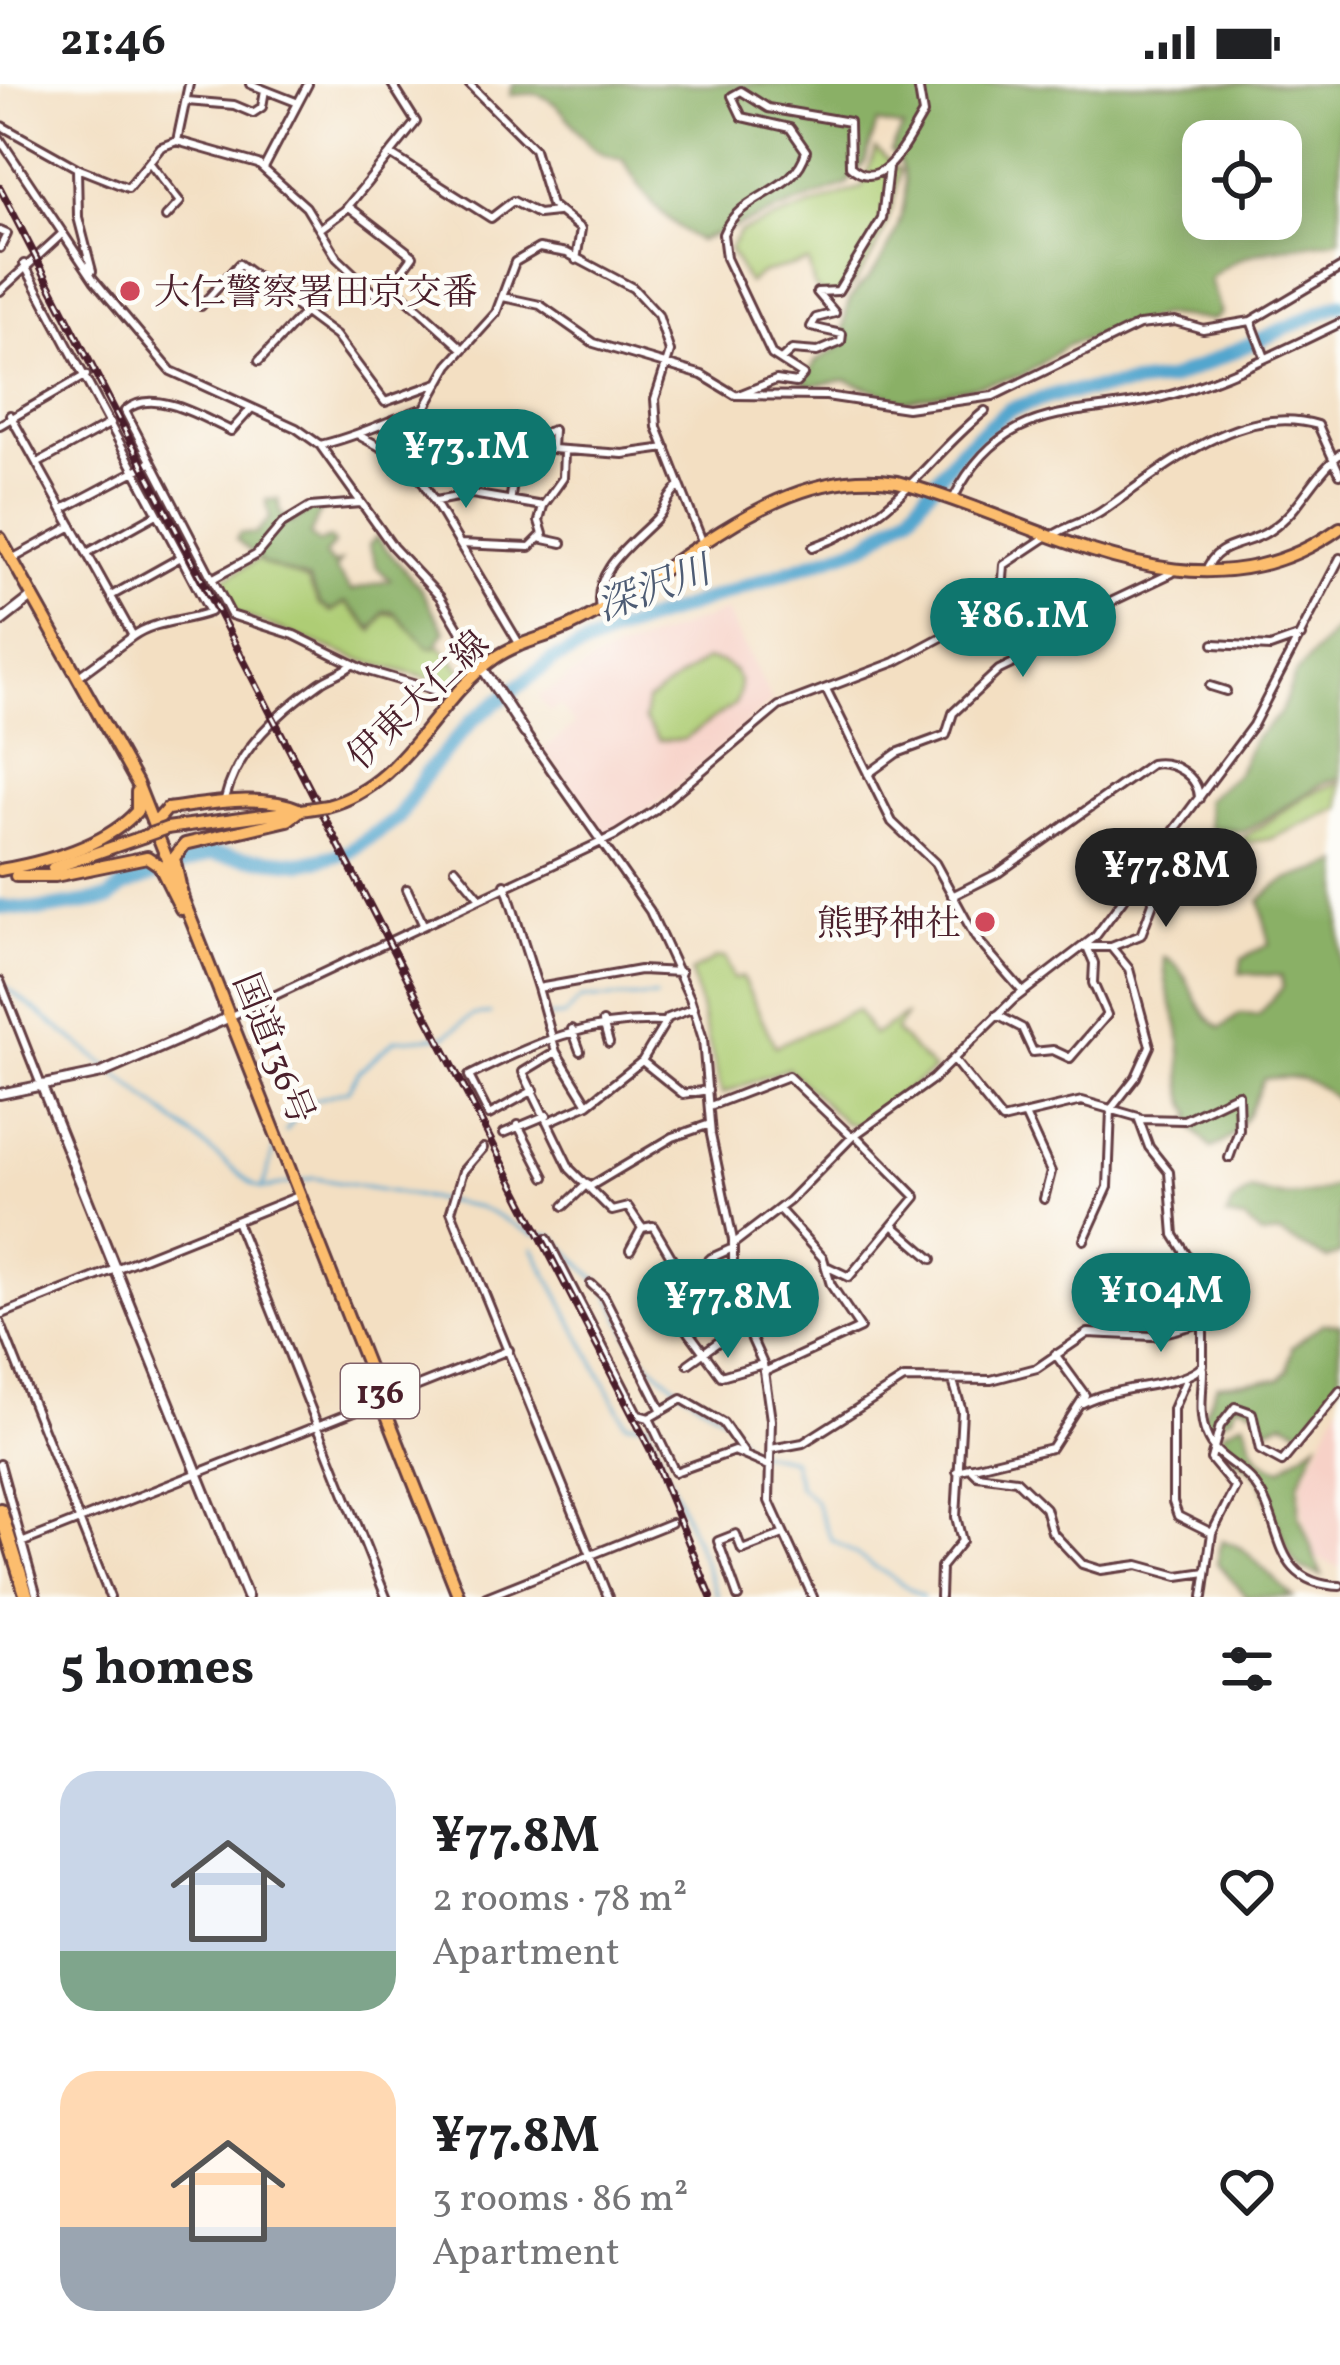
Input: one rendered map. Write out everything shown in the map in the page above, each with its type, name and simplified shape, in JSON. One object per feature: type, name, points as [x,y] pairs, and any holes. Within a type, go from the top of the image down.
[{"type":"highway","points":[[0,1510],[27,1597]]},
{"type":"main road","name":"伊東大仁線","points":[[16,875],[53,868],[160,830],[328,806],[381,781],[483,669],[520,645],[600,609],[817,485],[872,478],[914,487],[1172,574],[1262,567],[1340,528]]},
{"type":"main road","points":[[0,538],[136,783],[160,830],[167,862]]},
{"type":"main road","points":[[136,783],[152,804],[167,808],[285,802],[301,810],[288,820],[185,844],[167,862]]},
{"type":"main road","points":[[0,873],[77,848],[127,823],[137,811],[136,783]]},
{"type":"main road","points":[[160,830],[167,808]]},
{"type":"main road","points":[[127,823],[160,830],[185,844]]},
{"type":"main road","points":[[0,873],[55,876],[147,857],[167,862]]},
{"type":"main road","name":"国道136号","points":[[167,862],[459,1597]]},
{"type":"street","points":[[177,141],[188,84]]},
{"type":"street","points":[[251,84],[296,102]]},
{"type":"street","points":[[264,168],[308,84]]},
{"type":"street","points":[[321,228],[348,206],[417,120],[392,84]]},
{"type":"street","points":[[469,84],[535,149],[550,205],[581,230],[576,260]]},
{"type":"street","points":[[780,361],[792,350],[817,352],[843,338],[811,327],[816,318],[836,313],[817,292],[837,293],[880,222],[888,168],[925,110],[918,84]]},
{"type":"street","points":[[187,101],[234,105],[253,113],[262,107],[265,91]]},
{"type":"street","points":[[735,395],[776,380],[801,381],[802,372],[772,355],[725,258],[723,234],[754,199],[793,176],[806,151],[790,128],[742,117],[732,96],[741,91],[768,108],[848,122],[852,170],[870,176],[888,168]]},
{"type":"street","points":[[0,124],[77,168],[128,188],[164,144],[177,141],[264,168],[321,228],[337,258],[371,291],[392,285],[414,258],[348,206]]},
{"type":"street","points":[[0,139],[94,280],[171,371],[320,445],[361,503],[440,597],[525,733],[650,910],[694,1008],[733,1246],[733,1297],[764,1368],[769,1502],[813,1597]]},
{"type":"street","points":[[390,154],[491,218],[513,201],[538,214],[557,212]]},
{"type":"street","points":[[149,162],[180,202],[166,218]]},
{"type":"street","points":[[77,168],[78,217],[94,280]]},
{"type":"street","points":[[0,231],[7,234],[0,248]]},
{"type":"street","points":[[0,291],[24,264],[63,233]]},
{"type":"street","points":[[320,445],[359,436],[390,418],[425,408],[462,348],[503,297],[509,272],[531,250],[557,249],[611,274],[650,302],[668,340],[668,364],[655,399],[665,448],[704,546]]},
{"type":"street","points":[[201,306],[238,263],[340,340],[385,402],[438,383]]},
{"type":"street","points":[[24,264],[210,612],[181,622],[151,624],[79,676]]},
{"type":"street","points":[[503,297],[540,305],[594,343],[702,375],[735,395],[826,396],[907,408],[986,398],[1139,325],[1166,320],[1203,329],[1252,324],[1340,268]]},
{"type":"street","points":[[0,270],[13,276]]},
{"type":"street","points":[[392,285],[462,348]]},
{"type":"street","points":[[259,361],[304,313]]},
{"type":"street","points":[[949,498],[983,458],[1033,419],[1170,396],[1340,323]]},
{"type":"street","points":[[1252,324],[1264,354]]},
{"type":"street","points":[[0,425],[10,415],[86,375]]},
{"type":"street","points":[[250,409],[231,431],[181,410],[136,402],[125,414],[231,615],[294,635],[353,664],[457,697]]},
{"type":"street","points":[[813,547],[882,514],[985,411]]},
{"type":"street","points":[[10,415],[133,636]]},
{"type":"street","points":[[38,464],[111,423]]},
{"type":"street","points":[[0,1094],[43,1089],[145,1058],[602,842],[654,811],[778,706],[895,662],[965,624],[1002,593],[1004,565],[1050,536],[1102,512],[1175,460],[1262,424],[1318,425],[1340,474]]},
{"type":"street","points":[[511,497],[515,458],[533,437],[553,430],[552,449],[623,454],[665,448]]},
{"type":"street","points":[[359,436],[407,459],[520,645]]},
{"type":"street","points":[[460,544],[530,547],[539,538],[543,506],[563,478],[565,450]]},
{"type":"street","points":[[1205,575],[1219,551],[1264,535],[1294,515],[1316,475],[1336,457]]},
{"type":"street","points":[[63,509],[151,462]]},
{"type":"street","points":[[600,609],[600,590],[622,549],[658,518],[680,486]]},
{"type":"street","points":[[436,501],[472,494],[543,506]]},
{"type":"street","points":[[212,579],[256,555],[282,524],[310,507],[361,503]]},
{"type":"street","points":[[87,553],[158,513]]},
{"type":"street","points":[[12,560],[72,526]]},
{"type":"street","points":[[539,538],[562,543]]},
{"type":"street","points":[[110,596],[181,557]]},
{"type":"street","points":[[678,1295],[711,1258],[779,1209],[854,1136],[953,1059],[997,1014],[1086,948],[1199,801],[1270,698],[1340,558]]},
{"type":"street","points":[[868,774],[897,753],[946,735],[953,713],[1006,664],[1068,638],[1093,623],[1114,601],[1172,574]]},
{"type":"street","points":[[0,622],[33,597]]},
{"type":"street","points":[[1214,644],[1270,647],[1301,636]]},
{"type":"street","points":[[225,802],[246,752],[268,733],[280,712],[353,664]]},
{"type":"street","points":[[1210,686],[1226,692]]},
{"type":"street","points":[[826,689],[892,822],[934,863],[976,938],[1023,992]]},
{"type":"street","points":[[952,896],[998,873],[1151,764],[1166,763],[1186,774],[1198,788],[1199,801]]},
{"type":"street","points":[[1086,948],[1111,946],[1141,935],[1153,903],[1150,867]]},
{"type":"street","points":[[455,868],[478,897]]},
{"type":"street","points":[[505,884],[556,1052],[588,1103]]},
{"type":"street","points":[[407,889],[423,924]]},
{"type":"street","points":[[1084,1240],[1108,1189],[1111,1109],[1136,1077],[1150,1046],[1129,969],[1111,946]]},
{"type":"street","points":[[997,1014],[1022,1028],[1033,1052],[1053,1050],[1070,1058],[1107,1015],[1093,983],[1094,963],[1086,948]]},
{"type":"street","points":[[538,988],[640,970],[681,972]]},
{"type":"street","points":[[1,985],[247,1597]]},
{"type":"street","points":[[534,1090],[489,1115],[469,1076],[551,1035],[603,1022],[664,1022],[694,1008]]},
{"type":"street","points":[[603,1022],[609,1043]]},
{"type":"street","points":[[503,1133],[588,1103],[642,1061],[664,1022]]},
{"type":"street","points":[[572,1029],[580,1051]]},
{"type":"street","points":[[556,1052],[523,1072],[548,1118],[556,1147],[612,1211],[628,1207],[642,1228]]},
{"type":"street","points":[[953,1059],[997,1116],[1007,1121],[1077,1102],[1141,1119],[1184,1120],[1238,1094],[1239,1130],[1229,1158]]},
{"type":"street","points":[[642,1061],[685,1095],[708,1090]]},
{"type":"street","points":[[710,1106],[788,1076],[916,1195],[895,1227],[849,1277],[829,1267],[779,1209]]},
{"type":"street","points":[[1026,1117],[1052,1172],[1044,1199]]},
{"type":"street","points":[[1141,1119],[1149,1147],[1169,1172],[1172,1229],[1203,1281],[1200,1410],[1213,1465],[1235,1488],[1212,1533],[1203,1597]]},
{"type":"street","points":[[564,1206],[588,1185],[673,1138],[710,1124]]},
{"type":"street","points":[[518,1125],[544,1177]]},
{"type":"street","points":[[483,1148],[453,1193],[451,1206],[608,1597]]},
{"type":"street","points":[[110,1597],[0,1319],[236,1221],[298,1186]]},
{"type":"street","points":[[236,1221],[386,1597]]},
{"type":"street","points":[[629,1250],[642,1228],[653,1226],[686,1282]]},
{"type":"street","points":[[895,1227],[932,1259]]},
{"type":"street","points":[[547,1239],[638,1414],[649,1418],[675,1472],[722,1453],[770,1457],[802,1443],[899,1381],[991,1380],[1030,1371],[1088,1333],[1152,1336],[1202,1323]]},
{"type":"street","points":[[685,1327],[721,1376],[764,1368],[860,1328],[831,1285],[829,1267]]},
{"type":"street","points":[[591,1284],[604,1296],[661,1409]]},
{"type":"street","points":[[688,1364],[743,1324]]},
{"type":"street","points":[[21,1543],[509,1350]]},
{"type":"street","points":[[1054,1354],[1081,1384],[1083,1403]]},
{"type":"street","points":[[1203,1365],[1186,1381],[1174,1409],[1173,1502],[1178,1516],[1212,1533]]},
{"type":"street","points":[[940,1597],[941,1567],[962,1541],[956,1517],[962,1411],[952,1381]]},
{"type":"street","points":[[957,1471],[1046,1451],[1083,1403],[1106,1390],[1186,1381]]},
{"type":"street","points":[[1211,1447],[1225,1416],[1239,1408],[1255,1418],[1261,1450],[1282,1462],[1340,1391]]},
{"type":"street","points":[[649,1418],[682,1399],[727,1426],[746,1455]]},
{"type":"street","points":[[1211,1447],[1251,1480],[1294,1570],[1322,1585],[1340,1586]]},
{"type":"street","points":[[0,1464],[37,1597]]},
{"type":"street","points":[[969,1467],[977,1475],[1016,1480],[1045,1508],[1059,1541],[1088,1567],[1138,1565],[1184,1576],[1206,1572]]},
{"type":"street","points":[[486,1597],[671,1523]]},
{"type":"street","points":[[738,1597],[718,1541],[736,1534],[742,1550],[781,1535]]},
{"type":"shaded area","points":[[726,611],[772,701],[659,803],[607,835],[543,749],[575,725],[560,705],[550,712],[538,697],[601,657]]},
{"type":"shaded area","points":[[1340,1401],[1340,1568],[1317,1558],[1303,1512],[1303,1481]]},
{"type":"green space","points":[[513,84],[1340,84],[1340,239],[1255,254],[1224,268],[1210,279],[1221,314],[1212,320],[1161,315],[1067,345],[1024,375],[905,401],[846,380],[807,386],[804,383],[816,361],[843,345],[850,299],[871,275],[897,227],[905,178],[891,151],[903,128],[877,123],[865,162],[846,185],[699,241],[655,206],[623,159],[596,150],[562,111],[536,94],[510,95]]},
{"type":"green space","points":[[876,149],[900,171],[897,189],[873,254],[842,297],[825,297],[814,286],[808,262],[762,273],[748,283],[729,249],[740,232],[862,187]]},
{"type":"green space","points":[[278,499],[280,513],[292,523],[310,509],[321,510],[310,535],[319,543],[329,538],[334,544],[325,555],[332,564],[340,562],[335,569],[351,591],[390,580],[377,567],[369,545],[376,537],[420,588],[445,631],[436,647],[428,647],[394,612],[384,611],[373,629],[345,602],[331,611],[320,604],[309,580],[264,564],[236,539],[240,533],[256,534],[270,518],[266,500]]},
{"type":"green space","points":[[258,560],[308,581],[319,605],[331,612],[345,603],[373,631],[384,613],[408,621],[465,674],[453,685],[357,659],[237,613],[220,581]]},
{"type":"green space","points":[[1340,604],[1340,778],[1325,782],[1244,832],[1210,828],[1206,800],[1237,774],[1253,740],[1280,714],[1295,675],[1338,626]]},
{"type":"green space","points":[[705,660],[722,663],[735,673],[740,687],[735,704],[683,740],[659,740],[644,720],[647,701]]},
{"type":"green space","points":[[1340,782],[1340,808],[1270,839],[1245,843],[1242,839],[1307,795]]},
{"type":"green space","points":[[1340,863],[1340,1103],[1305,1080],[1263,1079],[1237,1129],[1211,1148],[1190,1125],[1180,1032],[1164,957],[1181,970],[1204,1012],[1221,1028],[1240,1014],[1259,1015],[1283,987],[1281,976],[1240,973],[1242,959],[1269,944],[1260,901],[1287,880]]},
{"type":"green space","points":[[725,958],[733,979],[742,977],[775,1046],[857,1010],[873,1035],[907,1014],[895,1031],[934,1070],[858,1125],[845,1123],[788,1068],[722,1094],[691,972]]},
{"type":"green space","points":[[1340,1184],[1340,1254],[1327,1259],[1279,1234],[1262,1236],[1245,1220],[1226,1217],[1232,1204],[1251,1190],[1296,1196]]},
{"type":"green space","points":[[1322,1324],[1340,1324],[1340,1380],[1304,1431],[1284,1421],[1264,1429],[1260,1410],[1237,1403],[1232,1416],[1209,1427],[1203,1416],[1217,1384],[1280,1379],[1288,1370],[1292,1347]]},
{"type":"green space","points":[[1244,1421],[1258,1456],[1281,1469],[1317,1442],[1299,1483],[1299,1515],[1322,1576],[1300,1568],[1291,1557],[1258,1475],[1223,1448],[1223,1432]]},
{"type":"green space","points":[[1222,1540],[1242,1548],[1293,1597],[1246,1597],[1217,1563]]},
{"type":"waterway","name":"深沢川","points":[[0,907],[41,910],[109,899],[122,887],[209,854],[303,863],[347,853],[398,818],[427,772],[473,720],[553,660],[623,629],[866,544],[910,513],[961,449],[1008,410],[1058,394],[1169,380],[1340,304]]},
{"type":"waterway","points":[[6,987],[107,1066]]},
{"type":"waterway","points":[[549,1017],[564,1016],[581,999],[656,997]]},
{"type":"waterway","points":[[286,1131],[307,1102],[348,1090],[359,1071],[395,1040],[445,1036],[474,1015],[490,1014]]},
{"type":"waterway","points":[[114,1072],[253,1185],[262,1189],[291,1183]]},
{"type":"waterway","points":[[263,1187],[274,1149]]},
{"type":"waterway","points":[[300,1181],[313,1178],[479,1207],[532,1234],[553,1236],[608,1291],[637,1351],[678,1388],[728,1420],[747,1450],[792,1459],[799,1486],[815,1501],[831,1539],[923,1597]]},
{"type":"waterway","points":[[533,1248],[626,1423],[647,1423],[718,1597]]},
{"type":"railway","points":[[0,188],[650,1449],[711,1597]]},
{"type":"place","name":"大仁警察署田京交番","points":[[130,291]]},
{"type":"place","name":"熊野神社","points":[[985,922]]}]
